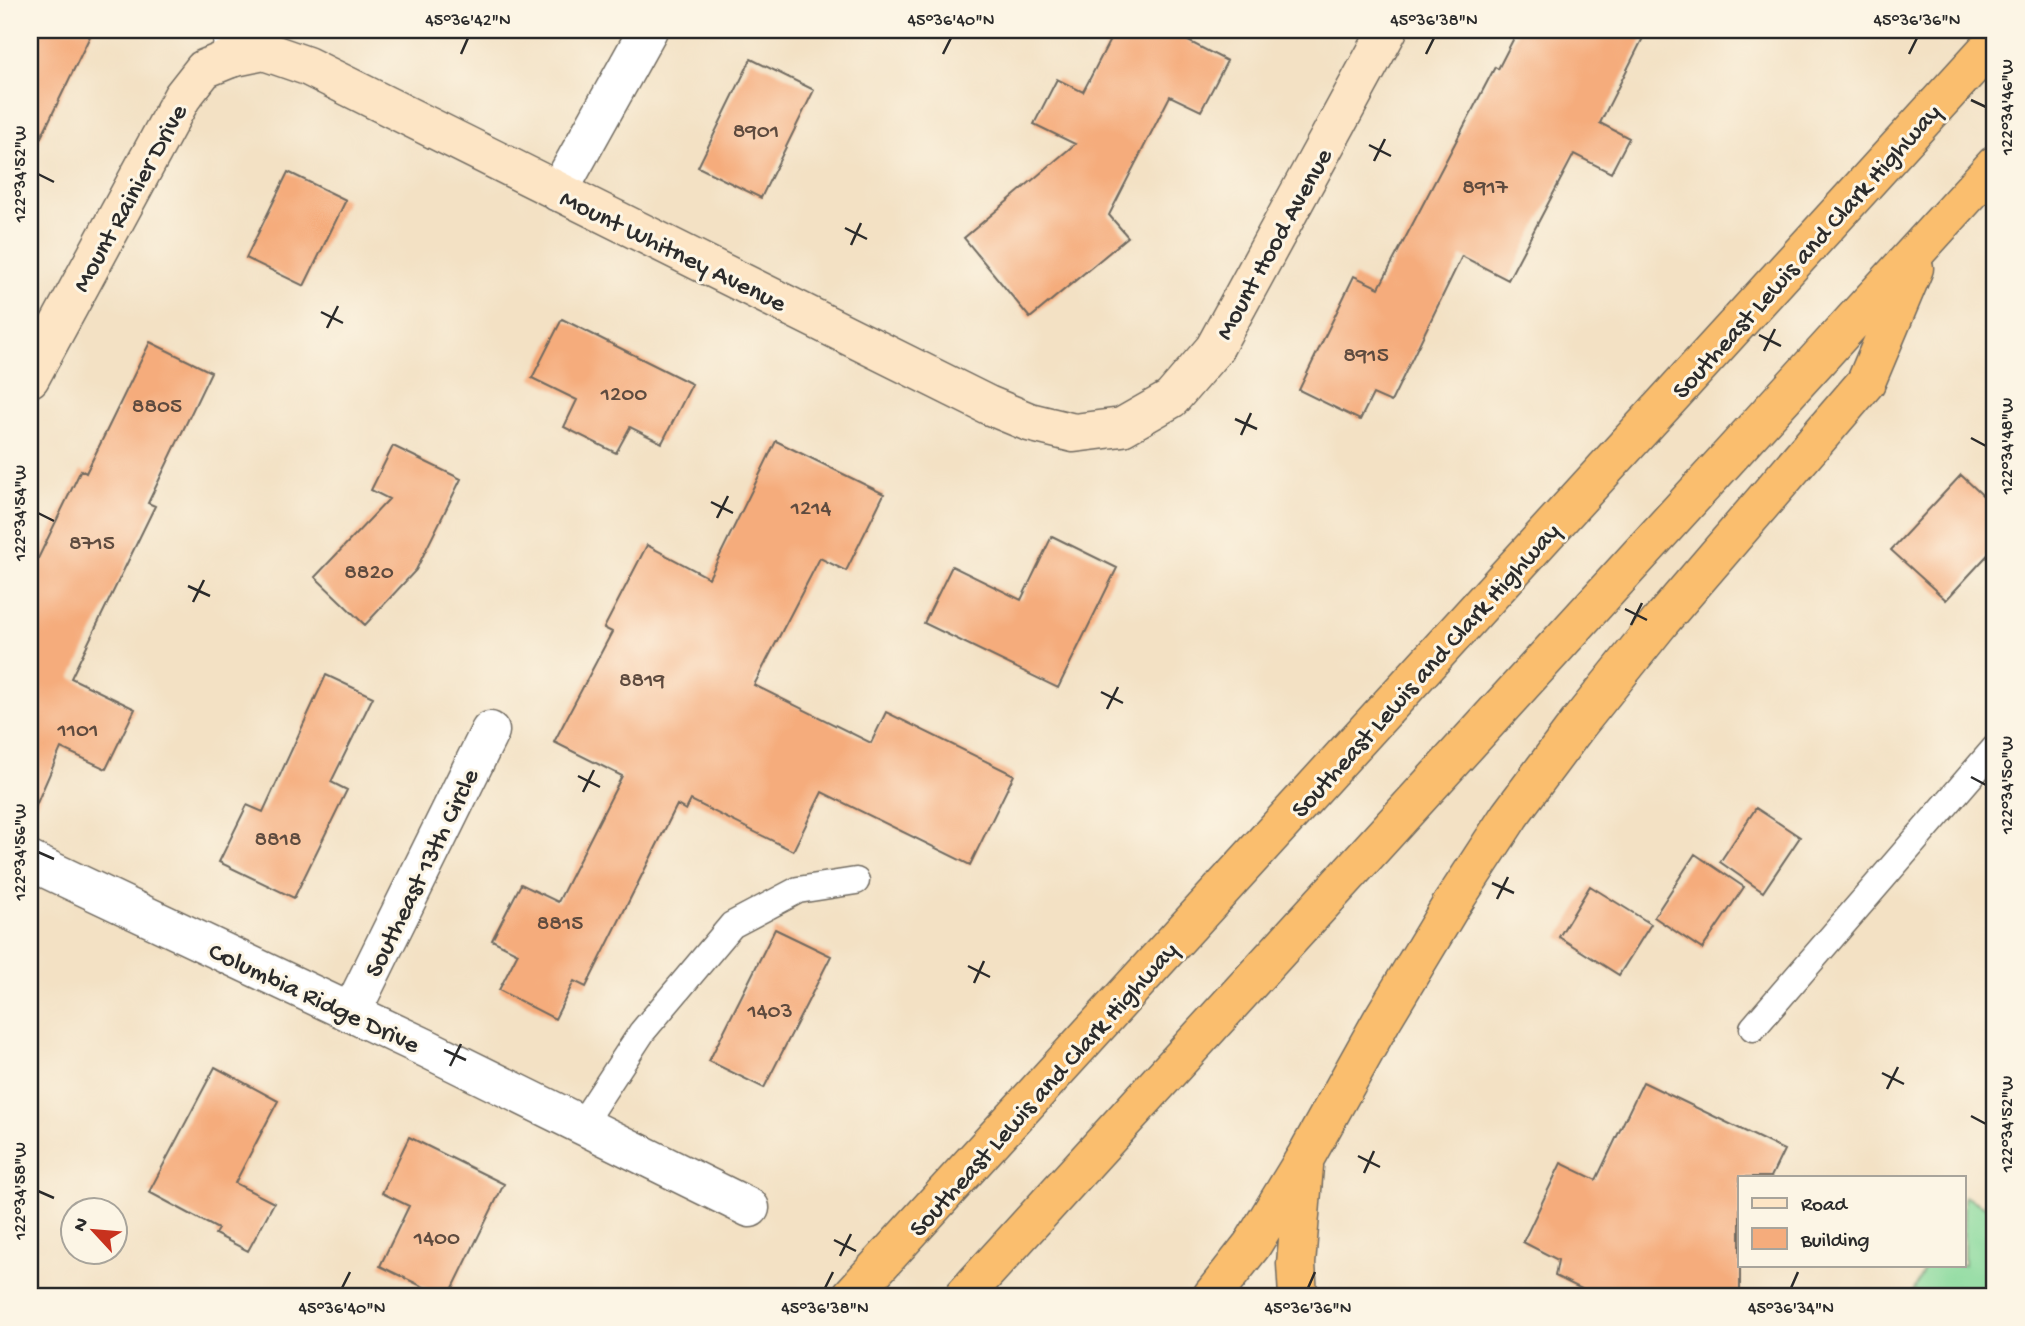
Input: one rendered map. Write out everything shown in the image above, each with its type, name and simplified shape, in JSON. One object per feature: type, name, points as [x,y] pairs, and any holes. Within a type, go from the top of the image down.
[{"type":"highway","name":"Southeast Lewis and Clark Highway","points":[[851,1296],[1995,41]]},
{"type":"highway","points":[[964,1296],[1995,165]]},
{"type":"highway","points":[[1213,1296],[1252,1245],[1305,1158],[1382,1020],[1450,907],[1510,815],[1577,724],[1866,382],[1924,243]]},
{"type":"highway","points":[[1298,1296],[1296,1264],[1305,1158]]},
{"type":"street","points":[[558,191],[648,30]]},
{"type":"street","name":"Mount Hood Avenue","points":[[1122,427],[1171,399],[1214,349],[1388,30]]},
{"type":"street","name":"Mount Whitney Avenue","points":[[233,44],[264,51],[307,66],[988,405],[1029,422],[1074,433],[1122,427]]},
{"type":"street","name":"Mount Rainier Drive","points":[[30,378],[182,97],[204,69],[233,44]]},
{"type":"street","name":"Southeast 13th Circle","points":[[351,1013],[490,731]]},
{"type":"street","name":"Columbia Ridge Drive","points":[[30,861],[351,1013],[750,1208]]},
{"type":"lane","points":[[1753,1028],[1995,748]]},
{"type":"lane","points":[[581,1125],[642,1032],[733,925],[798,890],[856,881]]},
{"type":"green space","points":[[1966,1197],[1995,1212],[1995,1296],[1911,1296],[1926,1266],[1966,1266]]},
{"type":"building","points":[[30,30],[93,30],[30,160]]},
{"type":"building","points":[[1115,30],[1167,30],[1227,61],[1201,111],[1170,96],[1109,215],[1128,237],[1030,318],[964,238],[1075,144],[1034,124],[1057,79],[1083,92]]},
{"type":"building","points":[[1518,30],[1647,30],[1600,123],[1629,138],[1611,173],[1574,154],[1508,280],[1462,256],[1391,402],[1373,394],[1360,420],[1299,390],[1354,276],[1379,288],[1495,67],[1498,69]]},
{"type":"building","points":[[751,59],[814,90],[761,198],[698,167]]},
{"type":"building","points":[[288,172],[346,200],[304,286],[246,258]]},
{"type":"building","points":[[562,319],[692,384],[662,443],[630,427],[616,453],[564,427],[577,400],[532,378]]},
{"type":"building","points":[[150,342],[211,372],[148,503],[155,506],[71,678],[135,709],[106,769],[61,748],[30,819],[30,575],[81,470],[86,473]]},
{"type":"building","points":[[776,441],[884,494],[846,571],[820,558],[754,685],[871,743],[886,712],[1014,775],[970,865],[822,792],[793,851],[691,800],[686,810],[677,805],[586,987],[574,981],[555,1019],[499,990],[518,953],[492,940],[521,884],[558,902],[622,776],[554,742],[612,632],[604,628],[647,545],[709,578]]},
{"type":"building","points":[[393,446],[461,479],[416,570],[365,625],[315,577],[389,499],[371,490]]},
{"type":"building","points":[[1961,475],[1995,507],[1995,547],[1946,600],[1891,550]]},
{"type":"building","points":[[1052,536],[1117,568],[1058,688],[924,623],[952,566],[1021,600]]},
{"type":"building","points":[[326,675],[373,697],[331,782],[347,790],[294,898],[219,862],[247,805],[263,812]]},
{"type":"building","points":[[1756,808],[1800,837],[1763,892],[1720,862]]},
{"type":"building","points":[[1695,854],[1744,887],[1702,949],[1654,917]]},
{"type":"building","points":[[1590,886],[1651,924],[1619,975],[1559,937]]},
{"type":"building","points":[[775,929],[831,956],[764,1088],[709,1061]]},
{"type":"building","points":[[215,1067],[278,1101],[235,1183],[274,1203],[248,1251],[215,1234],[218,1229],[149,1192]]},
{"type":"building","points":[[1643,1082],[1784,1150],[1771,1176],[1738,1176],[1740,1296],[1596,1296],[1555,1276],[1558,1260],[1523,1242],[1561,1163],[1596,1180]]},
{"type":"building","points":[[409,1137],[504,1184],[449,1296],[442,1296],[380,1266],[409,1206],[382,1193]]}]
